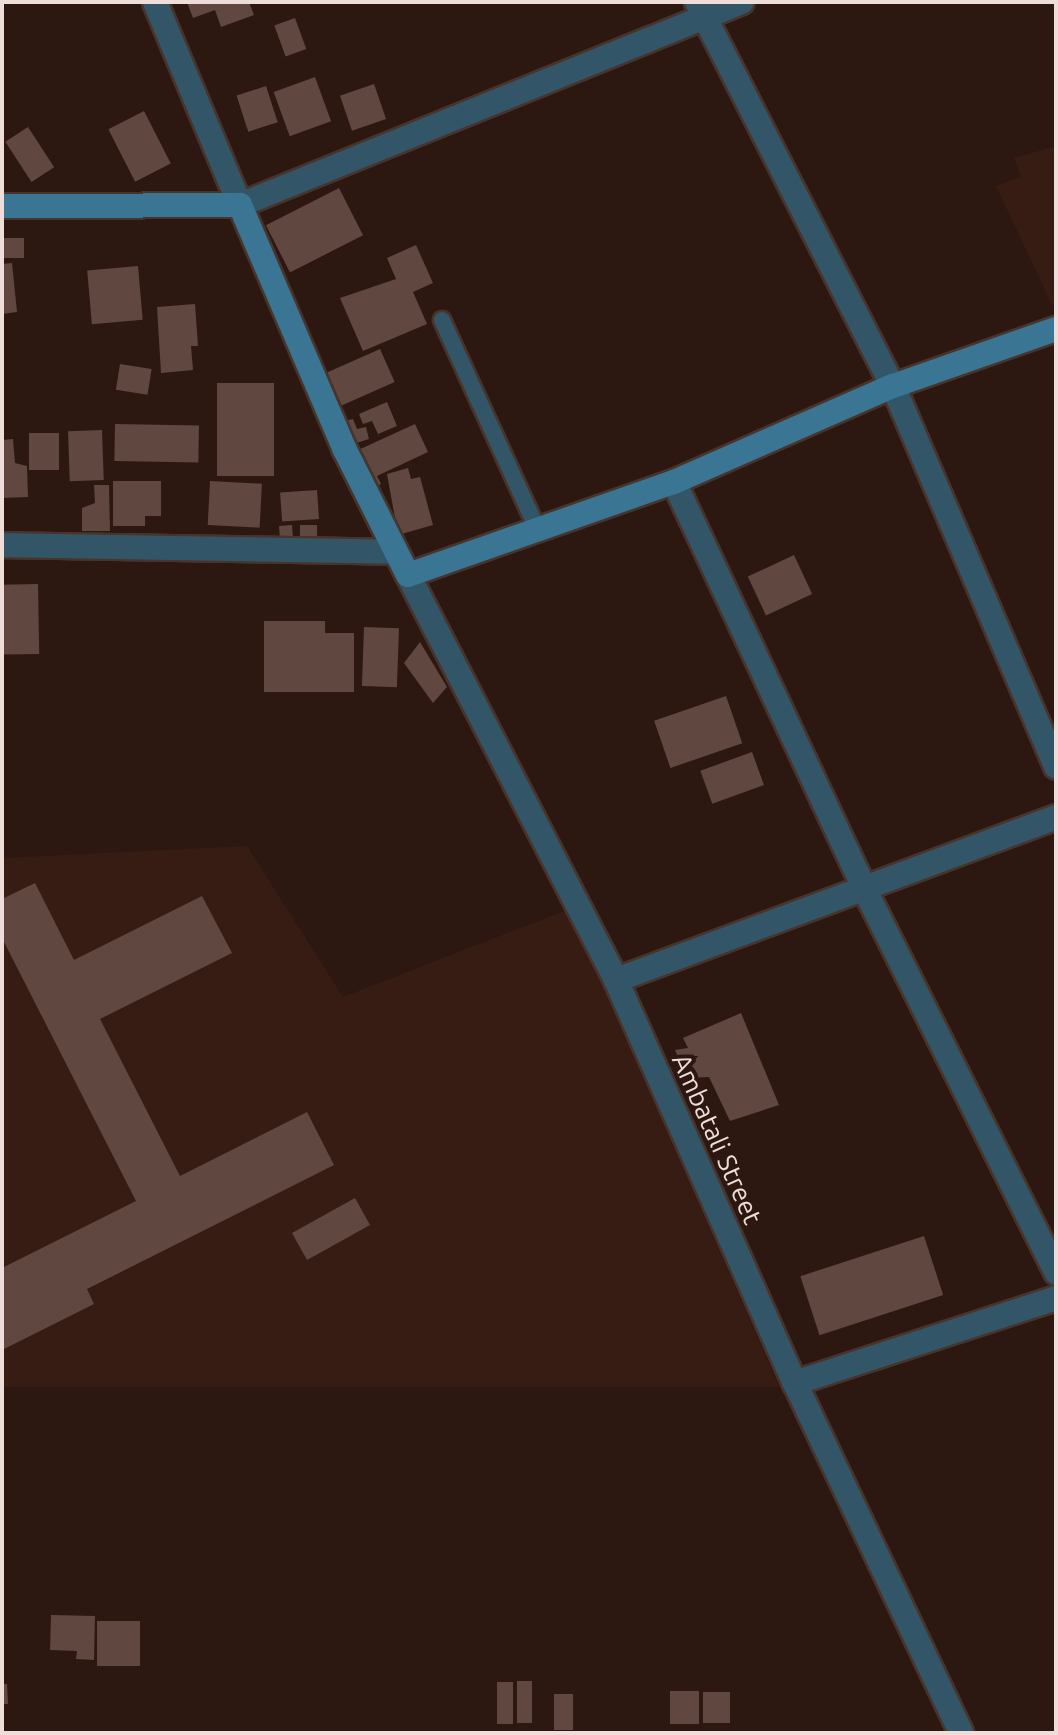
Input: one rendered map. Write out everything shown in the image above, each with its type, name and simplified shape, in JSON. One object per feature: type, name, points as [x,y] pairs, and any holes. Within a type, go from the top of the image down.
[{"type":"street","points":[[155,2],[344,448],[408,575],[674,482],[893,386],[1056,329]]},
{"type":"street","points":[[2,206],[240,205],[700,10],[742,2]]},
{"type":"street","points":[[700,10],[893,386],[1056,767]]},
{"type":"street","points":[[674,482],[863,886],[1056,1272]]},
{"type":"street","points":[[2,545],[396,552]]},
{"type":"street","name":"Ambatali Street","points":[[408,575],[616,980],[795,1383],[961,1733]]},
{"type":"street","points":[[616,980],[1056,817]]},
{"type":"street","points":[[795,1383],[1056,1298]]},
{"type":"lane","points":[[442,320],[538,531]]},
{"type":"shaded area","points":[[1056,146],[1056,304],[1052,305],[996,186],[1021,177],[1014,158]]},
{"type":"shaded area","points":[[247,846],[343,997],[569,909],[779,1387],[2,1387],[2,858]]},
{"type":"building","points":[[187,2],[249,2],[254,15],[221,27],[215,10],[193,18]]},
{"type":"building","points":[[295,18],[306,49],[286,57],[274,26]]},
{"type":"building","points":[[315,77],[331,121],[290,136],[274,92]]},
{"type":"building","points":[[374,84],[386,119],[352,131],[340,96]]},
{"type":"building","points":[[266,86],[278,122],[248,132],[237,96]]},
{"type":"building","points":[[144,111],[171,164],[135,182],[108,129]]},
{"type":"building","points":[[28,127],[54,167],[31,182],[5,142]]},
{"type":"building","points":[[339,188],[363,235],[290,272],[266,225]]},
{"type":"building","points":[[2,238],[24,238],[24,258],[2,258]]},
{"type":"building","points":[[416,245],[433,283],[413,292],[427,324],[363,351],[340,298],[396,279],[387,258]]},
{"type":"building","points":[[12,263],[17,312],[2,314],[2,264]]},
{"type":"building","points":[[138,266],[143,320],[92,324],[87,270]]},
{"type":"building","points":[[195,304],[198,346],[191,346],[193,370],[161,373],[157,307]]},
{"type":"building","points":[[380,349],[395,382],[342,405],[327,373]]},
{"type":"building","points":[[120,364],[152,369],[148,395],[116,390]]},
{"type":"building","points":[[217,383],[274,383],[274,476],[217,476]]},
{"type":"building","points":[[387,402],[397,426],[378,434],[372,421],[363,424],[359,414]]},
{"type":"building","points":[[353,419],[357,429],[366,427],[369,439],[347,446],[340,422]]},
{"type":"building","points":[[115,424],[199,425],[198,462],[114,461]]},
{"type":"building","points":[[415,424],[428,452],[377,476],[381,484],[373,488],[356,451]]},
{"type":"building","points":[[102,430],[104,480],[70,481],[68,431]]},
{"type":"building","points":[[29,433],[59,433],[59,470],[29,470]]},
{"type":"building","points":[[13,439],[15,463],[27,466],[28,497],[2,498],[2,440]]},
{"type":"building","points":[[408,468],[411,479],[420,477],[433,525],[398,535],[387,474]]},
{"type":"building","points":[[113,481],[161,481],[161,516],[145,516],[145,526],[113,526]]},
{"type":"building","points":[[210,481],[262,484],[260,528],[208,525]]},
{"type":"building","points":[[94,485],[109,485],[110,531],[82,531],[82,508],[95,503]]},
{"type":"building","points":[[317,490],[319,519],[282,522],[280,493]]},
{"type":"building","points":[[292,525],[293,539],[280,540],[279,526]]},
{"type":"building","points":[[300,525],[317,525],[317,538],[300,538]]},
{"type":"building","points":[[794,555],[812,594],[766,616],[748,577]]},
{"type":"building","points":[[38,584],[39,654],[3,655],[2,585]]},
{"type":"building","points":[[264,621],[325,621],[325,633],[354,633],[354,692],[264,692]]},
{"type":"building","points":[[364,627],[399,628],[397,687],[362,686]]},
{"type":"building","points":[[420,642],[447,687],[433,703],[404,663]]},
{"type":"building","points":[[726,696],[742,743],[670,768],[654,721]]},
{"type":"building","points":[[752,752],[764,785],[712,804],[700,771]]},
{"type":"building","points":[[35,883],[74,960],[202,896],[232,953],[100,1019],[180,1176],[307,1112],[334,1165],[87,1289],[94,1304],[2,1350],[2,1268],[136,1201],[2,938],[2,899]]},
{"type":"building","points":[[741,1013],[779,1105],[730,1121],[709,1077],[687,1078],[675,1050],[688,1048],[683,1038]]},
{"type":"building","points":[[355,1198],[370,1225],[307,1260],[292,1233]]},
{"type":"building","points":[[924,1236],[943,1295],[820,1335],[800,1276]]},
{"type":"building","points":[[51,1615],[95,1616],[94,1660],[76,1659],[77,1651],[50,1650]]},
{"type":"building","points":[[97,1621],[140,1621],[140,1666],[97,1666]]},
{"type":"building","points":[[517,1681],[532,1681],[532,1723],[517,1723]]},
{"type":"building","points":[[497,1682],[513,1682],[513,1724],[497,1724]]},
{"type":"building","points":[[2,1684],[7,1684],[8,1704],[2,1704]]},
{"type":"building","points":[[670,1691],[699,1691],[699,1724],[670,1724]]},
{"type":"building","points":[[703,1692],[730,1692],[730,1723],[703,1723]]},
{"type":"building","points":[[554,1694],[573,1694],[573,1730],[554,1730]]}]
